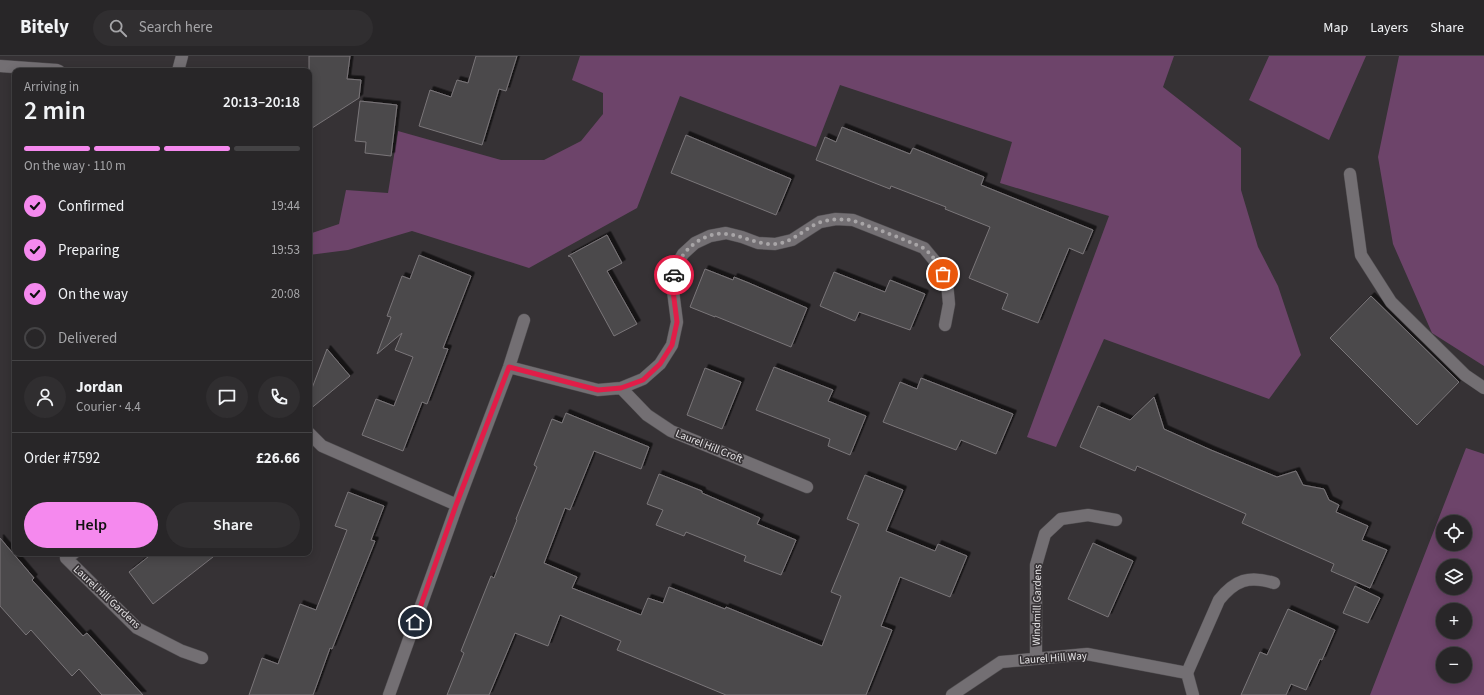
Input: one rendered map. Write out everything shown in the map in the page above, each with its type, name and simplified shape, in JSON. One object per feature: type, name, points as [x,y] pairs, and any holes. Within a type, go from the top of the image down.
[{"type":"street","points":[[179,68],[182,56]]},
{"type":"street","points":[[0,66],[23,68]]},
{"type":"street","points":[[1350,174],[1361,255],[1391,302],[1465,375],[1484,388]]},
{"type":"street","points":[[509,367],[598,390],[621,388],[643,380],[660,364],[672,345],[677,322],[672,283],[675,268],[683,254],[695,242],[710,236],[726,233],[758,243],[775,244],[792,240],[820,222],[836,219],[853,220],[924,248],[938,264],[947,283],[949,304],[945,325]]},
{"type":"street","points":[[389,695],[456,505],[509,367],[524,320]]},
{"type":"street","name":"Laurel Hill Croft","points":[[621,388],[647,416],[671,431],[807,487]]},
{"type":"street","points":[[312,436],[322,446],[456,505]]},
{"type":"street","name":"Windmill Gardens","points":[[1036,659],[1036,565],[1045,534],[1061,519],[1088,515],[1116,520]]},
{"type":"street","name":"Laurel Hill Gardens","points":[[69,556],[66,558],[136,628],[182,651],[202,658]]},
{"type":"street","points":[[1193,695],[1187,673],[1219,600],[1227,590],[1237,583],[1249,579],[1262,579],[1274,583]]},
{"type":"street","name":"Laurel Hill Way","points":[[952,695],[1001,662],[1087,654],[1187,673]]},
{"type":"shaded area","points":[[580,56],[1174,56],[1163,87],[1241,148],[1241,190],[1258,247],[1278,286],[1301,355],[1269,399],[1104,339],[1056,447],[1027,437],[1109,216],[1000,183],[1012,142],[840,85],[816,147],[680,96],[637,208],[529,268],[412,231],[348,250],[312,255],[312,233],[339,224],[346,190],[388,193],[398,131],[501,160],[544,160],[581,141],[603,114],[603,93],[572,80]]},
{"type":"shaded area","points":[[1269,56],[1366,56],[1329,140],[1249,100]]},
{"type":"shaded area","points":[[1399,56],[1484,56],[1484,366],[1432,333],[1393,244],[1378,157]]},
{"type":"shaded area","points":[[1466,448],[1484,454],[1484,695],[1370,695],[1436,525],[1436,551],[1472,551],[1472,515],[1440,515]]},
{"type":"building","points":[[309,56],[350,56],[347,79],[361,80],[359,98],[312,128],[312,68],[309,68]]},
{"type":"building","points":[[476,56],[517,56],[506,91],[499,89],[482,145],[419,126],[430,90],[451,97],[457,80],[468,83]]},
{"type":"building","points":[[360,101],[397,105],[391,156],[365,153],[366,142],[355,141]]},
{"type":"building","points":[[842,127],[910,154],[913,148],[984,177],[981,185],[1093,230],[1083,254],[1069,248],[1038,323],[1002,309],[1008,294],[969,278],[990,227],[945,209],[946,207],[891,186],[890,189],[816,160],[825,137],[836,142]]},
{"type":"building","points":[[686,135],[791,179],[776,215],[671,173]]},
{"type":"building","points":[[607,235],[622,263],[607,271],[637,324],[614,336],[571,257],[568,256]]},
{"type":"building","points":[[419,255],[471,276],[443,348],[448,349],[427,404],[422,402],[403,451],[362,435],[376,399],[394,406],[413,357],[395,350],[402,333],[377,354],[391,317],[387,316],[402,276],[410,279]]},
{"type":"building","points":[[705,269],[733,280],[734,277],[807,308],[791,347],[690,307]]},
{"type":"building","points":[[834,272],[885,292],[890,280],[925,294],[910,330],[859,312],[855,321],[820,306]]},
{"type":"building","points":[[1371,296],[1459,382],[1417,425],[1330,338]]},
{"type":"building","points":[[327,349],[350,376],[312,408],[312,388]]},
{"type":"building","points":[[774,367],[833,390],[828,401],[866,416],[850,455],[828,446],[830,439],[756,410]]},
{"type":"building","points":[[705,368],[741,382],[722,429],[687,415]]},
{"type":"building","points":[[921,378],[1013,414],[996,454],[961,440],[956,450],[883,422],[900,382],[917,389]]},
{"type":"building","points":[[1154,397],[1164,429],[1277,477],[1296,471],[1303,485],[1324,489],[1329,500],[1339,505],[1336,512],[1368,526],[1362,540],[1387,550],[1370,588],[1331,571],[1334,564],[1242,523],[1246,514],[1137,466],[1135,471],[1080,447],[1098,406],[1130,420]]},
{"type":"building","points":[[566,413],[649,447],[641,469],[594,451],[570,510],[565,508],[544,563],[577,577],[572,588],[641,615],[648,598],[663,603],[669,587],[725,609],[726,607],[822,646],[841,596],[831,592],[859,524],[847,519],[865,475],[903,490],[886,531],[935,551],[938,544],[967,556],[950,597],[900,577],[881,626],[892,630],[866,695],[726,695],[617,650],[621,641],[560,615],[548,646],[515,633],[489,695],[447,695],[464,653],[461,651],[491,576],[494,578],[517,520],[516,519],[537,467],[534,465],[552,419],[562,423]]},
{"type":"building","points":[[659,474],[702,491],[702,493],[760,518],[757,524],[796,540],[781,575],[744,561],[746,556],[686,532],[684,536],[656,525],[663,510],[647,504]]},
{"type":"building","points":[[348,492],[384,506],[371,540],[375,541],[332,649],[330,648],[313,695],[249,695],[262,658],[278,664],[300,604],[316,610],[347,530],[335,526]]},
{"type":"building","points":[[0,538],[12,552],[12,556],[15,556],[34,578],[32,580],[83,636],[87,633],[143,695],[102,695],[79,669],[72,676],[31,630],[26,635],[0,606]]},
{"type":"building","points":[[1093,543],[1133,561],[1108,617],[1068,599]]},
{"type":"building","points":[[149,556],[214,556],[153,604],[129,572]]},
{"type":"building","points":[[1355,586],[1380,598],[1368,623],[1343,613]]},
{"type":"building","points":[[1288,609],[1335,630],[1322,660],[1320,659],[1306,690],[1291,684],[1286,695],[1241,695],[1260,652],[1267,655]]},
{"type":"way so far","points":[[674,275],[675,268],[683,254],[695,242],[710,236],[726,233],[758,243],[775,244],[792,240],[820,222],[836,219],[853,220],[924,248],[938,264],[943,274]]},
{"type":"route","points":[[415,622],[456,505],[509,367],[598,390],[621,388],[643,380],[660,364],[672,345],[677,322],[672,283],[674,275]]}]
